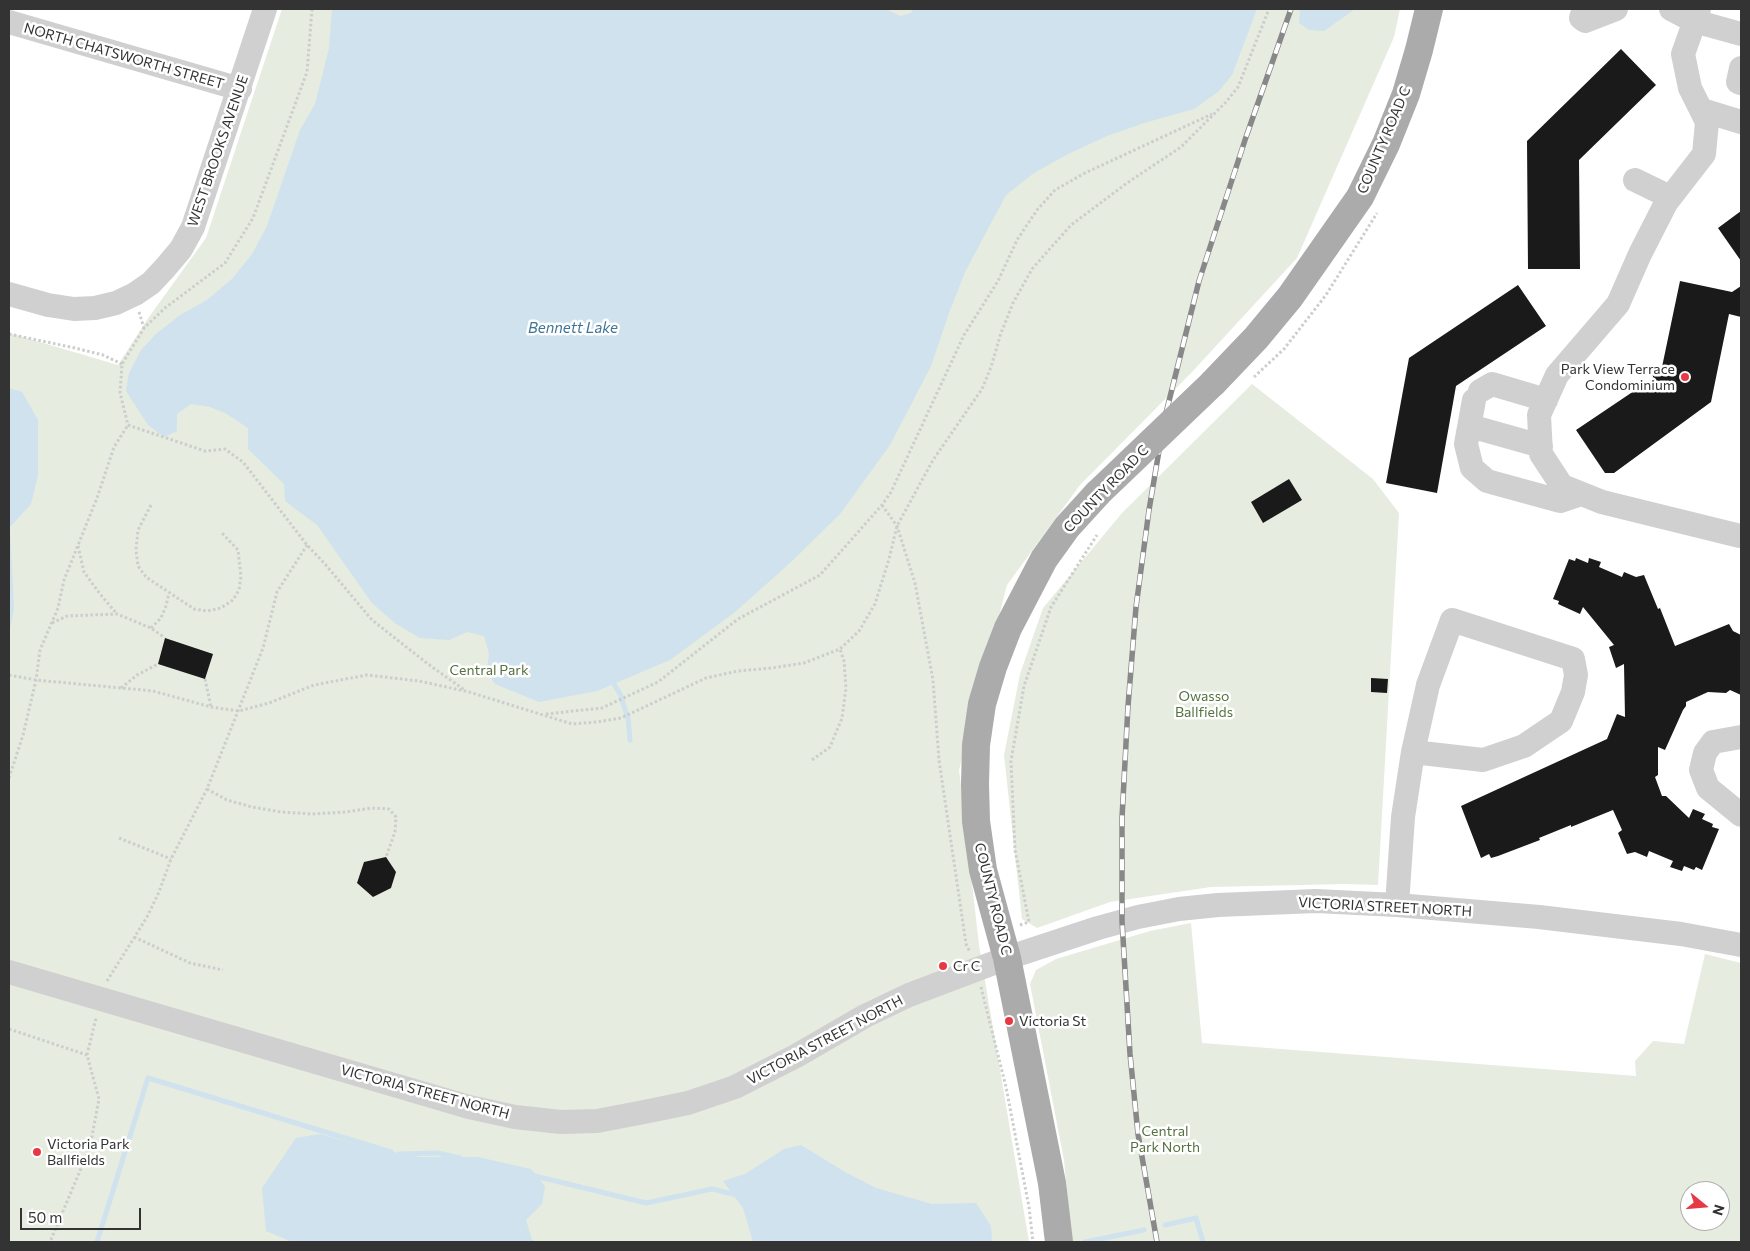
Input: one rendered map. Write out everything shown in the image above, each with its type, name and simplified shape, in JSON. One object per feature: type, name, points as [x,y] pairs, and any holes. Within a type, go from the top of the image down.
[{"type":"main road","name":"COUNTY ROAD C","points":[[1059,1242],[1052,1183],[1007,958],[983,870],[976,821],[976,745],[982,704],[993,667],[1008,628],[1044,559],[1067,526],[1098,493],[1213,383],[1256,338],[1290,297],[1360,197],[1386,144],[1406,94],[1429,9]]},
{"type":"street","name":"WEST BROOKS AVENUE","points":[[9,294],[74,310],[95,308],[116,303],[135,294],[151,283],[166,268],[181,248],[193,227],[266,9]]},
{"type":"street","points":[[1584,9],[1581,18],[1585,21],[1616,9]]},
{"type":"street","points":[[1672,9],[1696,15],[1741,34]]},
{"type":"street","points":[[1696,15],[1683,54],[1690,88],[1707,122],[1704,154],[1670,198],[1640,254],[1618,304],[1557,375],[1539,415],[1541,454],[1562,486],[1581,494],[1602,502],[1740,536]]},
{"type":"street","name":"NORTH CHATSWORTH STREET","points":[[9,22],[240,89]]},
{"type":"street","points":[[1741,68],[1738,82],[1741,83]]},
{"type":"street","points":[[1702,110],[1741,122]]},
{"type":"street","points":[[1635,180],[1670,198]]},
{"type":"street","points":[[1546,400],[1492,384],[1477,395],[1466,444],[1472,468],[1487,481],[1560,501],[1581,494]]},
{"type":"street","points":[[1470,426],[1541,446]]},
{"type":"street","points":[[1397,905],[1403,817],[1414,752],[1428,684],[1452,620],[1573,659],[1576,676],[1573,692],[1560,721],[1524,746],[1483,760],[1414,752]]},
{"type":"street","points":[[1741,737],[1713,742],[1705,753],[1701,770],[1708,788],[1741,815]]},
{"type":"street","name":"VICTORIA STREET NORTH","points":[[9,972],[469,1107],[515,1117],[561,1122],[597,1121],[688,1103],[735,1087],[796,1056],[865,1016],[909,995],[1007,958],[1122,921],[1179,909],[1218,905],[1316,901],[1397,905],[1539,917],[1653,930],[1741,945]]},
{"type":"path","points":[[9,778],[23,734],[36,680],[40,650],[58,608],[64,580],[114,447],[128,425],[120,393],[122,364],[144,328],[165,308],[225,263],[253,218],[307,72],[312,9]]},
{"type":"path","points":[[9,675],[36,680],[153,691],[211,707],[239,711],[269,703],[314,685],[366,675],[419,681],[469,692],[572,724],[621,718],[706,678],[738,671],[804,663],[840,648],[859,631],[875,604],[890,559],[896,526],[933,460],[982,389],[1013,303],[1032,269],[1071,225],[1127,183],[1181,148],[1226,102],[1238,87],[1269,9]]},
{"type":"path","points":[[543,714],[602,708],[658,682],[738,619],[820,575],[882,505],[891,492],[964,335],[998,281],[1017,240],[1037,210],[1055,190],[1085,173],[1214,113]]},
{"type":"path","points":[[138,306],[144,328]]},
{"type":"path","points":[[9,334],[103,355],[122,364]]},
{"type":"path","points":[[128,425],[205,451],[225,449],[243,462],[307,545],[372,620],[428,664],[469,692]]},
{"type":"path","points":[[152,505],[138,530],[136,550],[138,566],[146,577],[194,609],[206,611],[221,608],[233,600],[239,590],[241,576],[238,550],[221,532]]},
{"type":"path","points":[[1029,922],[1015,850],[1011,761],[1024,686],[1051,607],[1097,535]]},
{"type":"path","points":[[106,983],[147,916],[159,892],[171,859],[207,789],[263,648],[277,592],[307,545]]},
{"type":"path","points":[[78,546],[84,572],[117,614]]},
{"type":"path","points":[[151,628],[161,618],[169,592]]},
{"type":"path","points":[[51,624],[67,616],[117,614],[151,628],[165,638]]},
{"type":"path","points":[[812,760],[830,747],[842,718],[846,688],[844,661],[840,648]]},
{"type":"path","points":[[121,688],[158,664]]},
{"type":"path","points":[[205,679],[211,707]]},
{"type":"path","points":[[207,789],[252,807],[282,812],[312,814],[372,808],[389,809],[396,817],[395,832],[386,857]]},
{"type":"path","points":[[119,838],[171,859]]},
{"type":"path","points":[[134,937],[190,963],[223,970]]},
{"type":"path","points":[[50,1242],[90,1147],[99,1100],[87,1055],[98,1012]]},
{"type":"path","points":[[9,1029],[87,1055]]},
{"type":"green space","name":"Central Park","points":[[282,9],[1400,9],[1394,37],[1297,258],[1192,372],[1080,485],[1007,585],[959,770],[979,945],[1029,1242],[9,1242],[9,333],[118,365],[149,317],[206,238]]},
{"type":"green space","name":"Owasso Ballfields","points":[[1252,384],[1373,479],[1399,513],[1378,885],[1211,887],[1110,902],[1037,928],[1022,919],[1004,755],[1020,674],[1043,608],[1122,513]]},
{"type":"green space","name":"Central Park North","points":[[1191,923],[1202,1043],[1636,1076],[1635,1061],[1653,1041],[1684,1044],[1705,954],[1741,963],[1741,1242],[1072,1242],[1064,1160],[1030,984],[1036,970],[1056,959],[1150,931]]},
{"type":"water","name":"Bennett Lake","points":[[332,9],[886,9],[900,16],[911,13],[913,9],[1257,9],[1232,75],[1219,91],[1194,109],[1107,136],[1068,154],[1034,173],[1006,195],[965,272],[931,366],[890,445],[840,514],[791,562],[735,612],[670,660],[597,691],[539,702],[495,684],[487,671],[489,653],[484,636],[467,632],[449,640],[420,638],[396,624],[372,603],[317,525],[285,501],[284,484],[248,449],[248,428],[225,413],[210,407],[191,404],[177,414],[177,431],[164,437],[148,425],[126,391],[129,373],[141,350],[156,334],[180,315],[207,300],[233,278],[252,254],[267,226],[300,130],[315,104],[329,48]]},
{"type":"water","points":[[1300,9],[1355,9],[1324,31],[1309,30],[1299,23]]},
{"type":"water","points":[[9,388],[22,392],[38,420],[38,475],[31,504],[10,527],[14,608],[9,635]]},
{"type":"water","points":[[320,1134],[367,1147],[419,1157],[478,1157],[531,1169],[545,1186],[542,1204],[526,1220],[532,1240],[538,1242],[292,1242],[266,1231],[262,1188],[296,1138]]},
{"type":"water","points":[[801,1145],[845,1172],[876,1188],[932,1204],[976,1203],[991,1226],[992,1242],[753,1242],[743,1208],[723,1181],[745,1174],[784,1149]]},
{"type":"building","points":[[1621,49],[1656,85],[1579,160],[1580,269],[1528,269],[1527,141]]},
{"type":"building","points":[[1741,211],[1741,261],[1718,228]]},
{"type":"building","name":"Park View Terrace Condominium","points":[[1680,281],[1732,292],[1741,286],[1741,317],[1729,314],[1711,402],[1614,473],[1605,473],[1576,430],[1631,393],[1655,381],[1649,368],[1662,367]]},
{"type":"building","points":[[1518,285],[1546,326],[1456,386],[1437,493],[1386,483],[1409,358]]},
{"type":"building","points":[[1289,479],[1302,500],[1263,523],[1251,502]]},
{"type":"building","points":[[1576,558],[1588,563],[1589,558],[1601,562],[1599,567],[1622,577],[1624,572],[1636,577],[1644,575],[1675,646],[1729,624],[1733,631],[1741,635],[1741,695],[1730,690],[1726,693],[1708,692],[1686,702],[1686,706],[1665,750],[1658,747],[1658,775],[1655,777],[1662,796],[1666,796],[1689,818],[1693,809],[1705,814],[1702,819],[1713,824],[1712,827],[1719,829],[1702,870],[1696,867],[1694,870],[1684,866],[1682,871],[1670,867],[1673,861],[1649,851],[1647,857],[1635,852],[1627,854],[1618,833],[1622,830],[1613,810],[1571,827],[1571,825],[1539,838],[1540,840],[1498,856],[1491,858],[1489,854],[1481,858],[1461,806],[1607,739],[1617,714],[1625,717],[1624,664],[1616,668],[1609,647],[1614,645],[1583,607],[1580,614],[1558,604],[1559,601],[1553,599],[1569,559],[1575,561]]},
{"type":"building","points":[[165,638],[213,654],[205,679],[158,664]]},
{"type":"building","points":[[1371,678],[1388,679],[1387,693],[1371,692]]},
{"type":"building","points":[[386,857],[396,872],[391,888],[373,897],[357,883],[364,862]]},
{"type":"waterway","points":[[614,684],[620,694],[628,718],[630,740]]},
{"type":"waterway","points":[[97,1242],[148,1078],[391,1152]]},
{"type":"waterway","points":[[399,1154],[438,1153],[460,1158]]},
{"type":"waterway","points":[[531,1175],[646,1203],[712,1189],[737,1195]]},
{"type":"waterway","points":[[1165,1225],[1196,1218],[1203,1242]]},
{"type":"waterway","points":[[1085,1242],[1144,1230]]},
{"type":"railway","points":[[1157,1242],[1138,1134],[1130,1054],[1122,921],[1122,818],[1136,607],[1149,510],[1164,421],[1199,281],[1246,137],[1291,9]]},
{"type":"place","name":"Park View Terrace Condominium","points":[[1685,377]]},
{"type":"place","name":"Cr C","points":[[943,966]]},
{"type":"place","name":"Victoria St","points":[[1009,1021]]},
{"type":"place","name":"Victoria Park Ballfields","points":[[37,1152]]}]
